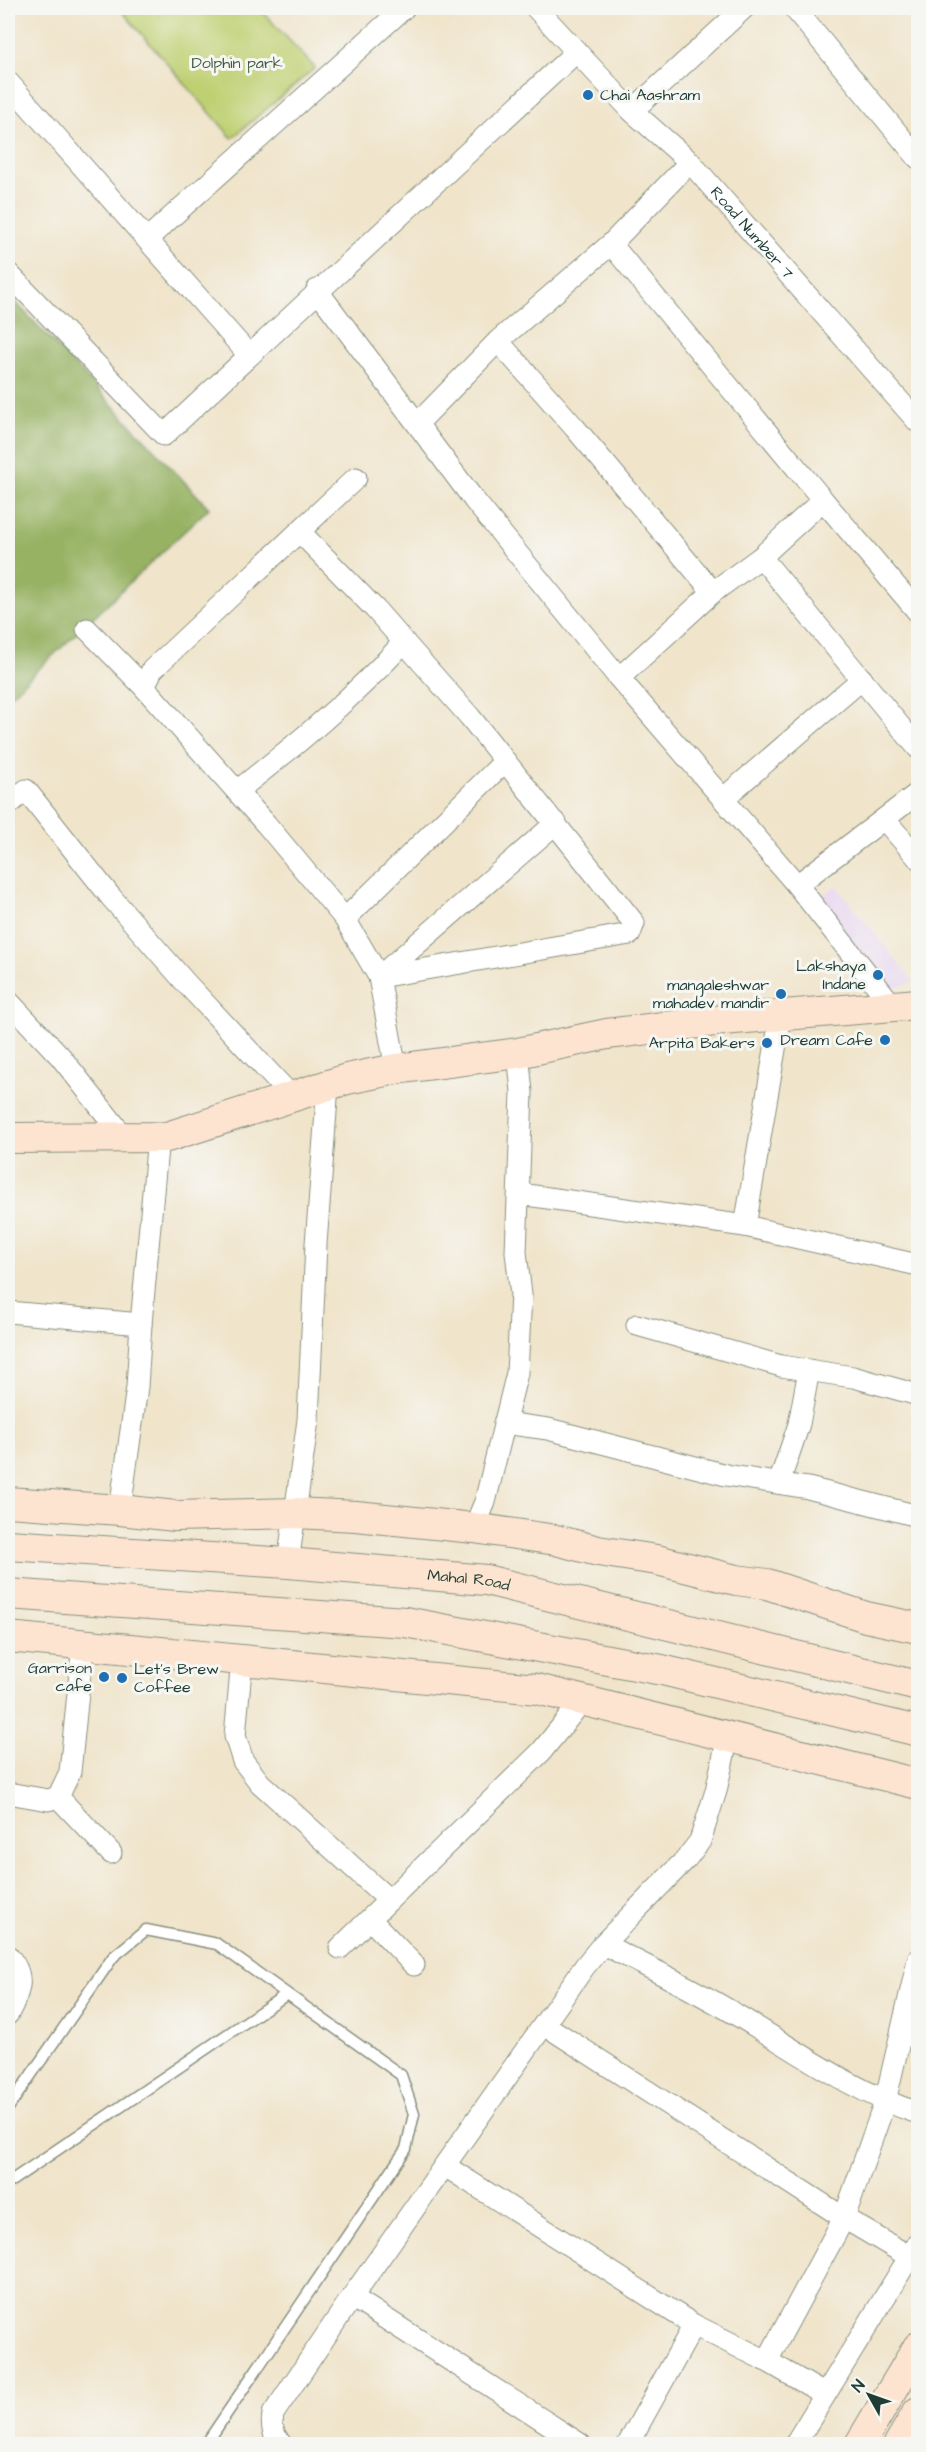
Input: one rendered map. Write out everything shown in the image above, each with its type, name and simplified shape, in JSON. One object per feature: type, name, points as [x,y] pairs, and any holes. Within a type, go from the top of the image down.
[{"type":"street","points":[[147,239],[404,8]]},
{"type":"street","name":"Road Number 7","points":[[536,8],[632,111],[690,162],[918,422]]},
{"type":"street","points":[[632,111],[744,8]]},
{"type":"street","points":[[794,8],[918,158]]},
{"type":"street","points":[[8,273],[164,435],[248,354],[576,52]]},
{"type":"street","points":[[8,82],[248,354]]},
{"type":"street","points":[[418,423],[498,341],[611,244],[690,162]]},
{"type":"street","points":[[611,244],[823,500],[915,603]]},
{"type":"street","points":[[317,290],[474,500],[619,678],[797,885],[905,1005]]},
{"type":"street","points":[[498,341],[575,428],[713,592]]},
{"type":"street","points":[[144,687],[152,670],[301,533],[356,478]]},
{"type":"street","points":[[619,678],[713,592],[761,556],[823,500]]},
{"type":"street","points":[[301,533],[404,642],[556,823],[634,923],[630,934],[379,977]]},
{"type":"street","points":[[761,556],[918,748]]},
{"type":"street","points":[[87,629],[144,687],[237,791],[345,919],[379,977],[396,1069]]},
{"type":"street","points":[[237,791],[299,742],[366,683],[404,642]]},
{"type":"street","points":[[724,798],[862,679]]},
{"type":"street","points":[[345,919],[505,761]]},
{"type":"street","points":[[8,805],[26,790],[110,896],[185,982],[292,1097]]},
{"type":"street","points":[[797,885],[918,793]]},
{"type":"street","points":[[884,819],[918,858]]},
{"type":"street","points":[[379,977],[556,823]]},
{"type":"street","points":[[8,1001],[60,1056],[124,1137]]},
{"type":"street","points":[[8,1138],[167,1137],[328,1086],[396,1069],[518,1053],[607,1034],[781,1014],[905,1005]]},
{"type":"street","points":[[745,1226],[781,1014]]},
{"type":"street","points":[[474,1528],[485,1502],[517,1373],[521,1295],[516,1252],[520,1194],[522,1092],[518,1053]]},
{"type":"street","points":[[288,1563],[308,1420],[316,1244],[328,1086]]},
{"type":"street","points":[[120,1510],[138,1387],[141,1324],[158,1137]]},
{"type":"street","points":[[520,1194],[745,1226],[918,1265]]},
{"type":"street","points":[[8,1312],[141,1324]]},
{"type":"street","points":[[638,1324],[781,1366],[853,1377],[918,1395]]},
{"type":"street","points":[[779,1483],[799,1425],[809,1370]]},
{"type":"street","points":[[504,1423],[548,1430],[726,1475],[808,1488],[918,1516]]},
{"type":"street","points":[[8,1502],[175,1516],[295,1513],[404,1519],[474,1528],[556,1540],[598,1551],[657,1560],[736,1580],[767,1584],[866,1617],[918,1628]]},
{"type":"street","name":"Mahal Road","points":[[8,1545],[288,1563],[486,1580],[918,1686]]},
{"type":"street","points":[[8,1594],[405,1622],[662,1670],[918,1731]]},
{"type":"street","points":[[8,1637],[537,1689],[918,1784]]},
{"type":"street","points":[[8,1793],[48,1800],[58,1797],[70,1772],[83,1644]]},
{"type":"street","points":[[242,1659],[235,1736],[243,1761],[260,1783],[389,1900]]},
{"type":"street","points":[[340,1948],[542,1752],[583,1700]]},
{"type":"street","points":[[274,2441],[273,2414],[352,2297],[545,2025],[603,1944],[686,1859],[700,1841],[716,1791],[728,1736]]},
{"type":"street","points":[[58,1797],[111,1852]]},
{"type":"street","points":[[370,1919],[414,1965]]},
{"type":"street","points":[[603,1944],[724,2007],[885,2102],[918,2113]]},
{"type":"street","points":[[8,1956],[18,1971],[20,1979],[8,2014]]},
{"type":"street","points":[[767,2361],[844,2218],[885,2102],[918,1960]]},
{"type":"street","points":[[545,2025],[844,2218],[914,2250],[824,2394],[795,2445]]},
{"type":"street","points":[[445,2166],[694,2325],[767,2361],[824,2394]]},
{"type":"street","points":[[352,2297],[580,2445]]},
{"type":"street","points":[[628,2445],[694,2325]]},
{"type":"street","points":[[860,2445],[918,2347]]},
{"type":"street","points":[[899,2445],[918,2412]]},
{"type":"lane","points":[[8,2108],[113,1957],[146,1930],[217,1944],[401,2075],[414,2114],[406,2149],[206,2445]]},
{"type":"lane","points":[[8,2183],[288,1994]]},
{"type":"shaded area","points":[[836,886],[914,982],[882,991],[812,903]]},
{"type":"green space","name":"Dolphin park","points":[[119,8],[259,8],[315,68],[232,138]]},
{"type":"green space","points":[[8,294],[209,508],[8,698]]},
{"type":"place","name":"Chai Aashram","points":[[588,95]]},
{"type":"place","name":"Lakshaya Indane","points":[[878,975]]},
{"type":"place","name":"mangaleshwar mahadev mandir","points":[[781,994]]},
{"type":"place","name":"Dream Cafe","points":[[885,1040]]},
{"type":"place","name":"Arpita Bakers","points":[[767,1043]]},
{"type":"place","name":"Garrison cafe","points":[[104,1677]]},
{"type":"place","name":"Let's Brew Coffee","points":[[122,1678]]}]
